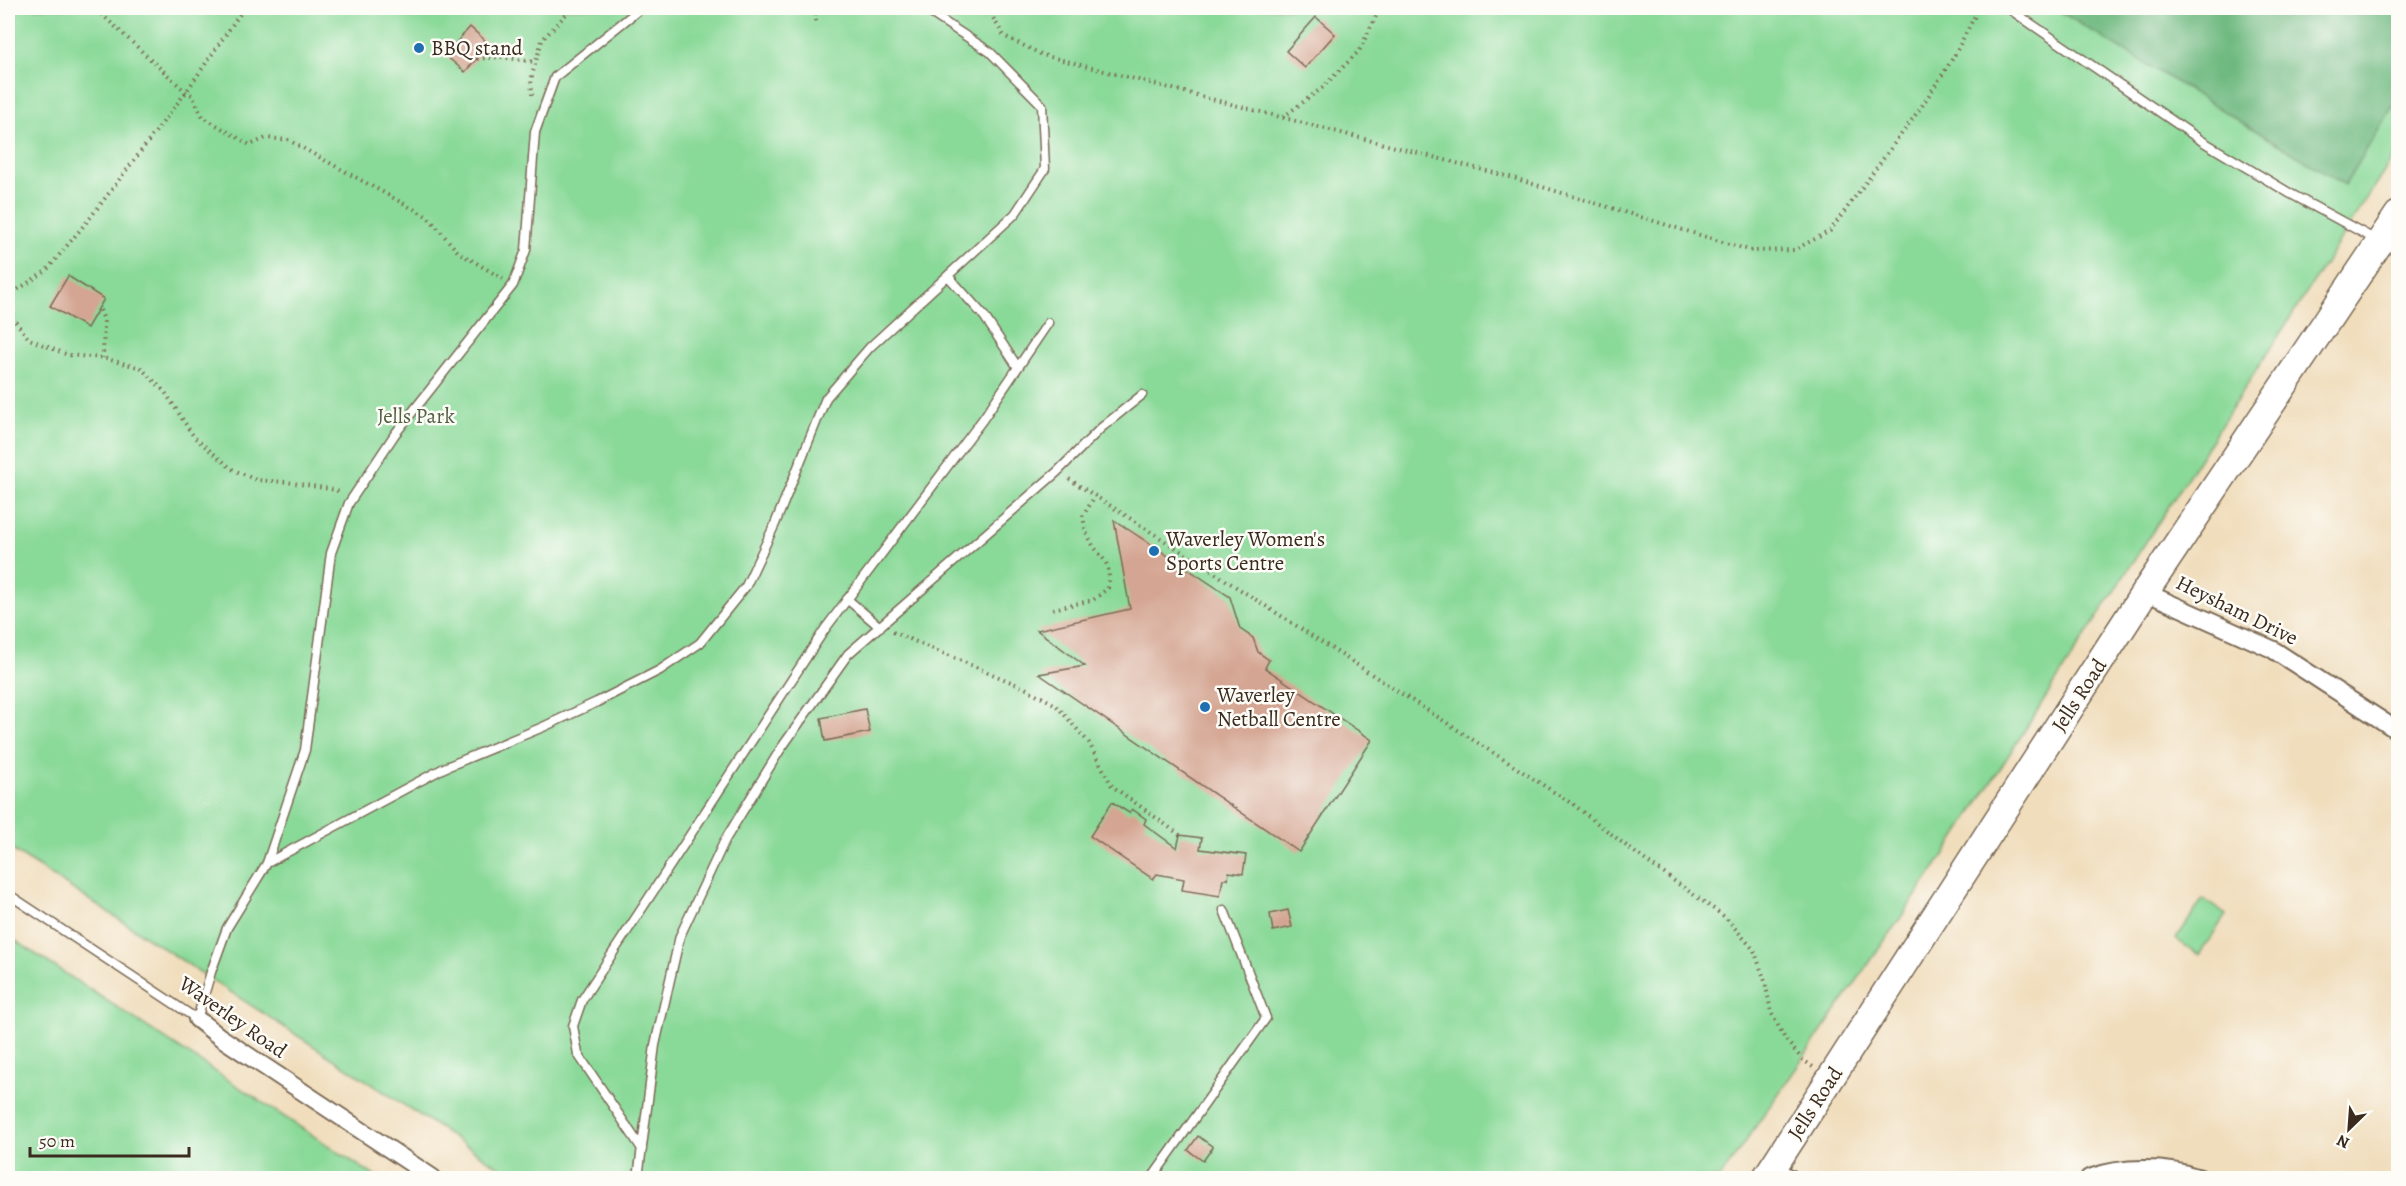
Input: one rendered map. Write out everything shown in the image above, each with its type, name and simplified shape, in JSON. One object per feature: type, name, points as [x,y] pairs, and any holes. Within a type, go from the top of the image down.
[{"type":"main road","name":"Jells Road","points":[[1777,1175],[1830,1079],[2145,592],[2398,215]]},
{"type":"street","name":"Heysham Drive","points":[[2145,592],[2272,649],[2398,730]]},
{"type":"street","name":"Waverley Road","points":[[197,1019],[220,1037],[433,1179]]},
{"type":"street","points":[[2090,1179],[2126,1170],[2157,1170],[2190,1175],[2200,1179]]},
{"type":"lane","points":[[197,1019],[227,928],[267,863],[305,750],[331,553],[349,503],[395,434],[513,285],[526,250],[535,132],[555,77],[641,8]]},
{"type":"lane","points":[[267,863],[444,768],[543,728],[660,670],[700,643],[746,586],[775,524],[826,398],[870,347],[1015,214],[1045,169],[1042,105],[990,52],[923,8]]},
{"type":"lane","points":[[2008,8],[2202,141],[2380,243]]},
{"type":"lane","points":[[948,276],[984,316],[1017,366]]},
{"type":"lane","points":[[642,1149],[578,1054],[573,1026],[582,1000],[825,629],[983,419],[1048,322]]},
{"type":"lane","points":[[638,1179],[655,1045],[680,936],[725,840],[780,750],[848,654],[1057,472],[1101,428],[1142,395]]},
{"type":"lane","points":[[847,599],[880,627]]},
{"type":"lane","name":"Waverley Road","points":[[8,894],[197,1019]]},
{"type":"lane","points":[[1152,1179],[1266,1018],[1224,910]]},
{"type":"path","points":[[8,296],[46,271],[90,218],[186,92],[244,8]]},
{"type":"path","points":[[535,132],[531,79],[542,40],[572,8]]},
{"type":"path","points":[[814,8],[816,22]]},
{"type":"path","points":[[987,8],[1004,36],[1043,55],[1510,177],[1752,252],[1794,250],[1830,231],[1922,106],[1953,58],[1979,8]]},
{"type":"path","points":[[1283,118],[1322,88],[1359,51],[1380,8]]},
{"type":"path","points":[[97,10],[192,95],[203,117],[250,146],[266,138],[288,140],[428,217],[458,252],[513,285]]},
{"type":"path","points":[[477,59],[500,57],[536,62]]},
{"type":"path","points":[[100,310],[104,320],[104,358]]},
{"type":"path","points":[[8,312],[29,339],[68,355],[104,358],[141,368],[165,392],[194,437],[232,469],[256,480],[287,482],[336,490],[349,503]]},
{"type":"path","points":[[1057,472],[1574,805],[1642,858],[1725,917],[1754,950],[1765,981],[1771,1012],[1785,1039],[1802,1059],[1830,1079]]},
{"type":"path","points":[[1053,609],[1093,600],[1108,588],[1111,573],[1088,536],[1083,516],[1095,496]]},
{"type":"path","points":[[880,627],[1025,688],[1056,705],[1089,743],[1112,786],[1180,835]]},
{"type":"green space","name":"Jells Park","points":[[8,8],[2398,8],[2398,150],[1949,848],[1720,1178],[516,1178],[8,847]]},
{"type":"green space","points":[[2054,8],[2398,8],[2398,98],[2345,185]]},
{"type":"green space","points":[[2203,899],[2226,915],[2199,955],[2176,939]]},
{"type":"green space","points":[[8,936],[378,1178],[8,1178]]},
{"type":"building","points":[[1316,17],[1335,34],[1305,68],[1286,51]]},
{"type":"building","points":[[470,27],[489,44],[465,72],[445,55]]},
{"type":"building","points":[[68,276],[104,299],[87,328],[50,306]]},
{"type":"building","name":"Waverley Netball Centre","points":[[1114,520],[1230,597],[1240,629],[1253,638],[1258,652],[1269,660],[1265,668],[1372,740],[1299,852],[1039,674],[1085,666],[1037,630],[1130,609]]},
{"type":"building","points":[[865,709],[870,732],[825,741],[821,718]]},
{"type":"building","points":[[1112,802],[1129,813],[1132,809],[1146,819],[1144,824],[1177,848],[1180,835],[1202,838],[1200,849],[1246,855],[1243,874],[1229,872],[1228,879],[1223,879],[1220,896],[1182,890],[1184,879],[1157,874],[1153,879],[1090,836]]},
{"type":"building","points":[[1288,910],[1292,927],[1273,931],[1270,914]]},
{"type":"building","points":[[1198,1136],[1213,1147],[1203,1161],[1188,1150]]},
{"type":"place","name":"BBQ stand","points":[[419,48]]},
{"type":"place","name":"Waverley Women's Sports Centre","points":[[1154,551]]},
{"type":"place","name":"Waverley Netball Centre","points":[[1205,707]]}]
